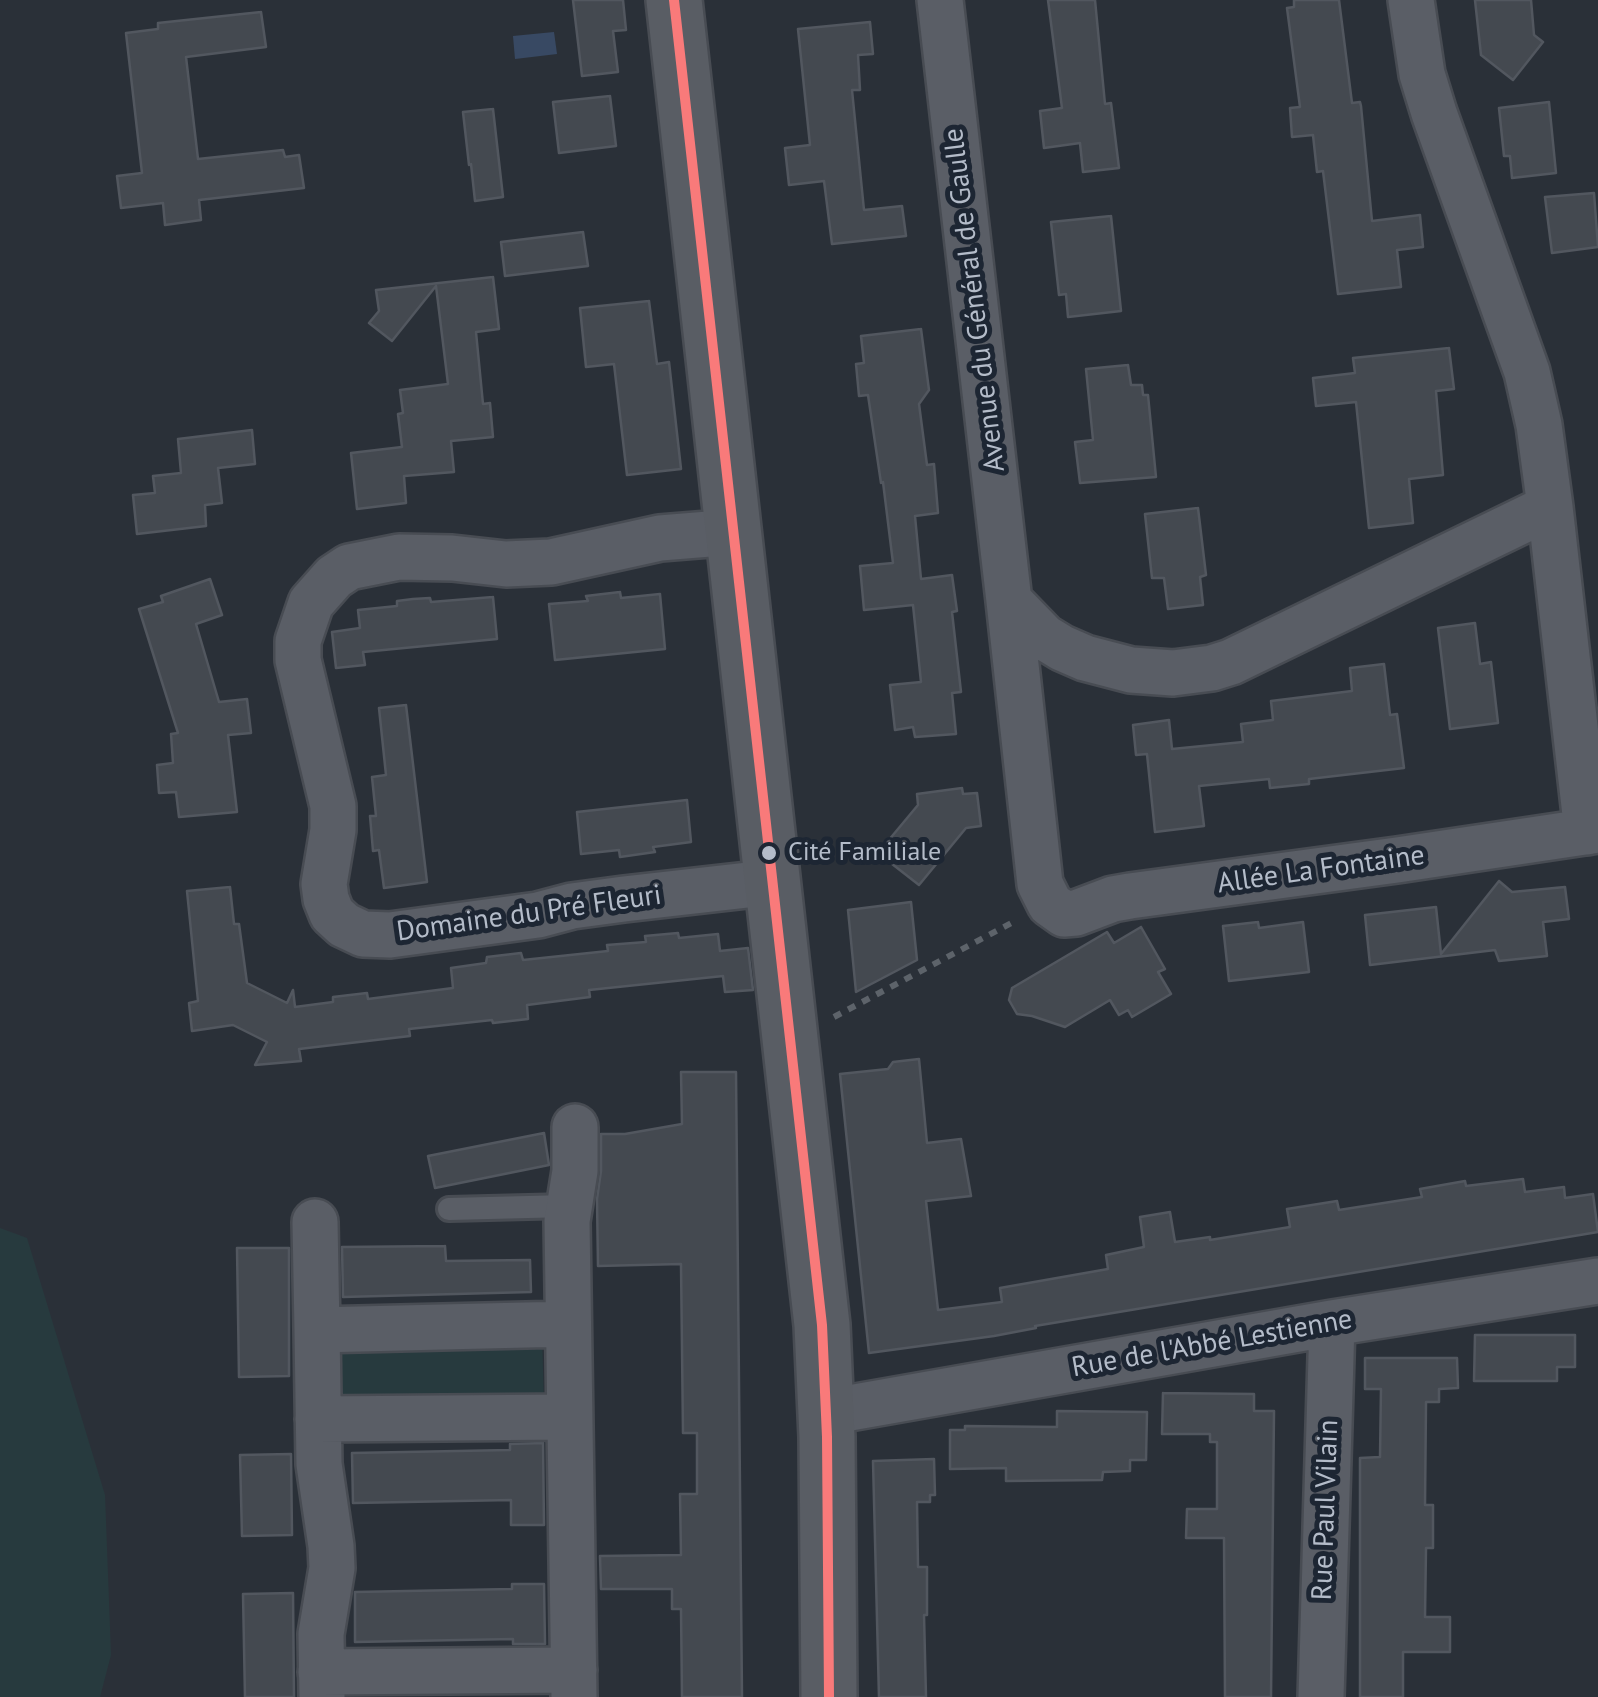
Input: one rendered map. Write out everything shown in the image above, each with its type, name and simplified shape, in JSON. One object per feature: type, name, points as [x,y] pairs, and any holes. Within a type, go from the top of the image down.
[{"type":"street","points":[[674,0],[822,1325],[829,1697]]},
{"type":"street","name":"Avenue du Général de Gaulle","points":[[940,0],[1040,884],[1050,904]]},
{"type":"street","points":[[1411,0],[1422,74],[1434,113],[1527,372],[1550,507],[1593,831]]},
{"type":"street","points":[[1009,600],[1044,637],[1085,658],[1131,670],[1202,670],[1231,662],[1550,507]]},
{"type":"street","name":"Domaine du Pré Fleuri","points":[[734,532],[645,540],[552,562],[506,564],[399,557],[349,568],[311,603],[298,641],[298,660],[333,806],[324,884],[326,898],[332,914],[362,934],[390,935],[538,915],[572,906],[774,882]]},
{"type":"street","name":"Allée La Fontaine","points":[[1050,904],[1064,914],[1076,913],[1130,896],[1593,831]]},
{"type":"street","points":[[315,1222],[318,1464],[332,1546],[321,1634],[322,1685],[574,1683],[568,1206],[575,1127]]},
{"type":"street","name":"Rue de l'Abbé Lestienne","points":[[826,1412],[1332,1323],[1598,1281]]},
{"type":"street","name":"Rue Paul Vilain","points":[[1321,1697],[1332,1323]]},
{"type":"street","points":[[317,1330],[568,1324]]},
{"type":"street","points":[[318,1419],[569,1416]]},
{"type":"lane","points":[[449,1209],[568,1206]]},
{"type":"path","points":[[792,1039],[1050,904]]},
{"type":"green space","points":[[0,1228],[27,1238],[105,1495],[111,1655],[100,1697],[0,1697]]},
{"type":"green space","points":[[542,1334],[544,1405],[340,1398],[334,1351]]},
{"type":"water","points":[[554,32],[557,54],[515,59],[513,36]]},
{"type":"building","points":[[573,0],[623,0],[626,30],[613,31],[618,72],[582,76]]},
{"type":"building","points":[[1048,0],[1095,0],[1105,104],[1111,103],[1119,168],[1083,172],[1080,143],[1044,148],[1040,111],[1062,108]]},
{"type":"building","points":[[1294,0],[1339,0],[1352,103],[1360,102],[1361,106],[1372,221],[1420,215],[1423,247],[1397,250],[1401,287],[1338,294],[1323,171],[1317,172],[1313,135],[1292,137],[1290,108],[1300,107],[1287,8],[1294,7]]},
{"type":"building","points":[[1475,0],[1531,0],[1534,35],[1543,42],[1513,80],[1481,55]]},
{"type":"building","points":[[261,12],[266,47],[186,57],[198,159],[283,150],[285,157],[299,155],[304,188],[199,200],[201,220],[165,225],[163,203],[121,208],[117,176],[142,173],[126,33],[158,29],[158,23]]},
{"type":"building","points":[[870,22],[873,54],[858,55],[860,90],[852,90],[864,210],[902,206],[906,236],[832,244],[824,181],[789,185],[785,148],[810,145],[798,29]]},
{"type":"building","points":[[610,96],[616,146],[559,153],[553,102]]},
{"type":"building","points":[[1549,102],[1556,173],[1512,178],[1510,156],[1504,156],[1499,108]]},
{"type":"building","points":[[493,109],[503,197],[475,201],[463,112]]},
{"type":"building","points":[[1594,193],[1598,247],[1552,253],[1545,197]]},
{"type":"building","points":[[1111,216],[1121,311],[1068,317],[1066,294],[1059,295],[1051,222]]},
{"type":"building","points":[[583,232],[588,266],[505,276],[501,242]]},
{"type":"building","points":[[493,277],[499,329],[476,332],[483,404],[490,403],[493,437],[451,441],[454,472],[404,476],[406,503],[357,509],[351,453],[402,447],[400,390],[448,384],[436,286],[392,341],[369,323],[379,311],[376,290]]},
{"type":"building","points":[[649,301],[657,364],[669,362],[681,469],[627,475],[614,364],[586,367],[580,308]]},
{"type":"building","points":[[921,329],[929,390],[919,404],[927,465],[934,464],[938,513],[915,516],[921,579],[952,575],[961,692],[952,693],[956,734],[915,737],[913,727],[895,730],[890,685],[921,682],[913,605],[864,610],[860,566],[893,563],[868,395],[859,396],[856,364],[864,363],[861,336]]},
{"type":"building","points":[[1449,348],[1454,389],[1436,391],[1443,475],[1409,479],[1413,523],[1369,528],[1356,402],[1316,406],[1313,378],[1355,373],[1353,358]]},
{"type":"building","points":[[1128,365],[1131,385],[1142,385],[1143,395],[1148,395],[1156,477],[1080,483],[1075,442],[1093,440],[1086,369]]},
{"type":"building","points":[[252,430],[255,464],[218,468],[222,503],[205,505],[206,526],[137,534],[133,495],[155,493],[153,476],[181,473],[178,439]]},
{"type":"building","points":[[1198,508],[1206,575],[1200,577],[1203,605],[1168,609],[1164,578],[1152,578],[1145,514]]},
{"type":"building","points":[[210,579],[222,615],[196,624],[219,702],[247,699],[251,733],[228,735],[237,812],[179,817],[176,792],[159,793],[157,765],[173,763],[171,734],[178,733],[139,609],[163,602],[161,596]]},
{"type":"building","points":[[620,592],[621,598],[660,594],[665,649],[555,660],[549,604],[588,601],[586,596]]},
{"type":"building","points":[[493,597],[497,639],[363,652],[365,665],[336,668],[332,632],[360,628],[358,610],[397,606],[397,601],[413,599],[430,598],[431,602]]},
{"type":"building","points":[[1475,623],[1480,664],[1491,662],[1498,723],[1450,729],[1438,628]]},
{"type":"building","points":[[1384,664],[1390,715],[1397,714],[1404,768],[1309,779],[1309,784],[1270,788],[1269,779],[1199,786],[1204,826],[1155,832],[1147,754],[1136,755],[1133,725],[1169,720],[1172,749],[1243,742],[1241,724],[1273,720],[1271,701],[1352,691],[1350,668]]},
{"type":"building","points":[[406,705],[427,882],[384,888],[379,850],[373,851],[370,816],[376,816],[372,777],[386,775],[379,708]]},
{"type":"building","points":[[962,788],[963,794],[977,793],[981,826],[966,828],[919,885],[878,853],[918,805],[917,794]]},
{"type":"building","points":[[687,800],[691,842],[620,857],[619,850],[581,854],[577,812]]},
{"type":"building","points":[[1499,881],[1512,892],[1565,887],[1569,919],[1543,922],[1547,956],[1499,961],[1495,950],[1370,965],[1365,915],[1436,907],[1441,954]]},
{"type":"building","points":[[230,887],[247,983],[287,1003],[293,990],[295,1007],[333,1002],[333,997],[367,993],[368,999],[453,988],[451,968],[486,963],[487,957],[521,953],[523,960],[608,951],[607,945],[646,942],[645,936],[678,933],[679,938],[718,934],[720,951],[748,948],[753,990],[725,992],[723,976],[589,990],[590,997],[527,1005],[528,1019],[409,1029],[410,1036],[299,1049],[301,1061],[255,1065],[267,1042],[233,1025],[192,1031],[189,1003],[198,1001],[187,891]]},
{"type":"building","points":[[911,902],[917,960],[856,992],[848,910]]},
{"type":"building","points":[[1258,922],[1259,928],[1303,922],[1309,972],[1229,981],[1223,926]]},
{"type":"building","points":[[1141,927],[1165,969],[1158,972],[1171,994],[1132,1017],[1128,1010],[1119,1015],[1110,1000],[1065,1027],[1017,1014],[1009,1000],[1012,988],[1107,932],[1114,943]]},
{"type":"building","points":[[919,1059],[927,1143],[961,1139],[971,1196],[926,1201],[938,1310],[1002,1302],[1000,1288],[1108,1269],[1106,1255],[1144,1247],[1140,1217],[1170,1212],[1175,1242],[1210,1240],[1290,1227],[1287,1209],[1337,1201],[1339,1210],[1422,1197],[1420,1189],[1465,1181],[1466,1186],[1523,1179],[1525,1192],[1564,1187],[1565,1198],[1593,1194],[1598,1232],[994,1336],[869,1353],[840,1074],[888,1069],[893,1062]]},
{"type":"building","points":[[681,1072],[736,1072],[742,1697],[682,1697],[681,1609],[672,1609],[672,1589],[601,1589],[600,1556],[681,1555],[680,1494],[697,1494],[697,1433],[683,1433],[681,1264],[598,1266],[601,1134],[682,1124]]},
{"type":"building","points":[[544,1133],[549,1165],[435,1188],[428,1156]]},
{"type":"building","points":[[445,1246],[446,1261],[530,1260],[531,1292],[343,1297],[342,1247]]},
{"type":"building","points":[[237,1248],[289,1248],[289,1376],[239,1377]]},
{"type":"building","points":[[1475,1335],[1575,1335],[1575,1367],[1557,1367],[1557,1381],[1474,1381]]},
{"type":"building","points":[[1365,1358],[1457,1358],[1458,1388],[1439,1389],[1439,1402],[1426,1402],[1425,1505],[1433,1505],[1433,1548],[1426,1548],[1425,1617],[1450,1617],[1450,1652],[1403,1652],[1403,1697],[1360,1697],[1360,1458],[1380,1457],[1381,1389],[1365,1389]]},
{"type":"building","points":[[1163,1393],[1254,1394],[1254,1411],[1274,1411],[1271,1697],[1225,1697],[1224,1538],[1186,1538],[1187,1509],[1217,1509],[1217,1442],[1210,1442],[1210,1434],[1162,1434]]},
{"type":"building","points":[[1057,1411],[1147,1412],[1146,1460],[1130,1460],[1130,1471],[1103,1472],[1102,1480],[1006,1481],[1006,1468],[950,1469],[950,1430],[965,1430],[965,1426],[1057,1427]]},
{"type":"building","points":[[543,1443],[544,1525],[511,1525],[511,1500],[353,1503],[352,1453],[510,1450],[510,1444]]},
{"type":"building","points":[[291,1454],[292,1535],[242,1536],[240,1455]]},
{"type":"building","points":[[934,1459],[935,1495],[930,1495],[930,1502],[917,1502],[918,1567],[927,1567],[926,1697],[879,1697],[873,1461]]},
{"type":"building","points":[[512,1584],[544,1584],[545,1644],[513,1644],[513,1639],[355,1642],[355,1592],[512,1589]]},
{"type":"building","points":[[293,1593],[294,1697],[245,1697],[243,1594]]},
{"type":"transit line","points":[[674,0],[822,1325],[829,1697]]},
{"type":"place","name":"Cité Familiale","points":[[769,853]]}]
